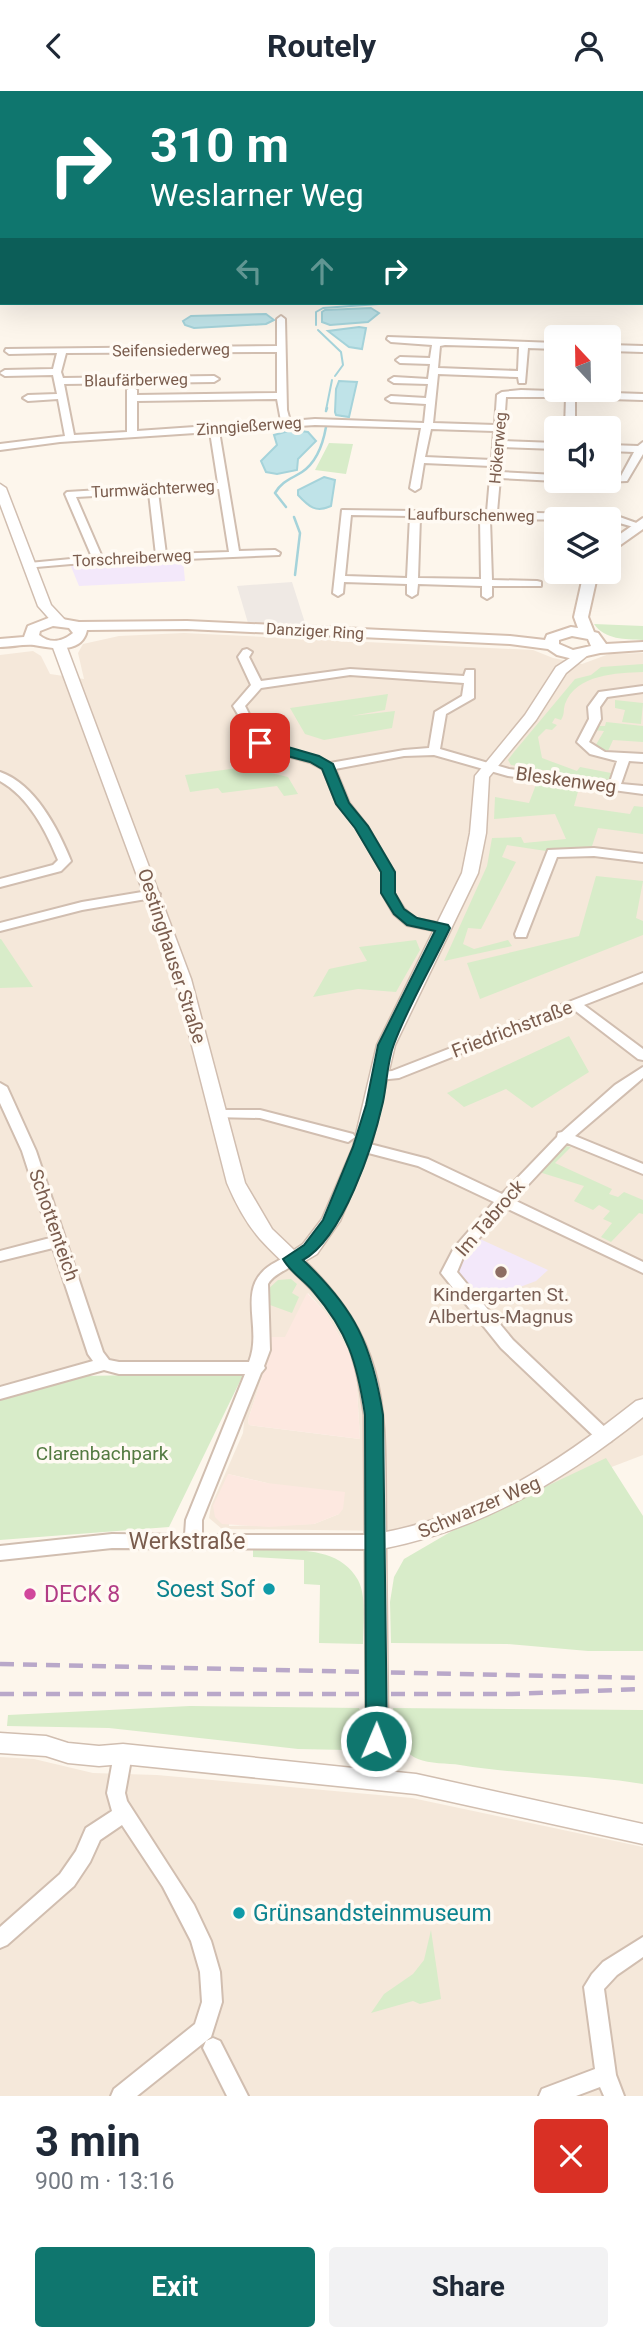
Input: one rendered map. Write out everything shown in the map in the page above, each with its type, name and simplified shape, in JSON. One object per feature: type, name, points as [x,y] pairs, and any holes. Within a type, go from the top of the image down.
[{"type":"main road","points":[[621,539],[640,524]]},
{"type":"main road","points":[[555,645],[581,617],[587,584]]},
{"type":"main road","points":[[581,617],[594,641]]},
{"type":"main road","points":[[0,642],[32,637],[59,645],[73,641],[79,630],[51,622],[32,637]]},
{"type":"main road","name":"Danziger Ring","points":[[79,630],[187,625],[510,640],[555,645],[581,655]]},
{"type":"main road","points":[[570,631],[594,641],[643,646]]},
{"type":"main road","points":[[581,655],[594,641]]},
{"type":"street","points":[[281,319],[282,346],[279,349],[282,410],[286,424]]},
{"type":"street","points":[[391,339],[544,345]]},
{"type":"street","points":[[415,488],[424,431],[428,426],[439,343]]},
{"type":"street","points":[[521,393],[524,344]]},
{"type":"street","points":[[621,348],[643,349]]},
{"type":"street","name":"Seifensiederweg","points":[[9,351],[62,352],[214,364],[279,349]]},
{"type":"street","points":[[62,352],[58,377],[70,438]]},
{"type":"street","points":[[400,360],[434,366],[523,374]]},
{"type":"street","points":[[214,364],[215,397]]},
{"type":"street","name":"Blaufärberweg","points":[[58,377],[133,380],[214,364]]},
{"type":"street","points":[[5,373],[58,377]]},
{"type":"street","points":[[132,434],[133,380]]},
{"type":"street","points":[[394,380],[433,382]]},
{"type":"street","name":"Hökerweg","points":[[487,596],[489,516],[497,475],[502,395],[544,393]]},
{"type":"street","name":"Hökerweg","points":[[621,395],[643,397]]},
{"type":"street","points":[[28,398],[62,396]]},
{"type":"street","points":[[132,398],[283,396]]},
{"type":"street","points":[[391,399],[430,401]]},
{"type":"street","name":"Zinngießerweg","points":[[0,447],[70,438],[325,422],[498,428]]},
{"type":"street","points":[[214,429],[234,552]]},
{"type":"street","points":[[498,444],[544,446]]},
{"type":"street","points":[[621,448],[641,448],[624,479],[621,479]]},
{"type":"street","points":[[420,460],[497,463]]},
{"type":"street","points":[[497,475],[544,477]]},
{"type":"street","name":"Turmwächterweg","points":[[98,559],[70,494],[223,485]]},
{"type":"street","points":[[0,488],[51,622]]},
{"type":"street","points":[[153,489],[161,556]]},
{"type":"street","name":"Laufburschenweg","points":[[340,579],[346,512],[614,519],[640,524]]},
{"type":"street","points":[[412,594],[415,514]]},
{"type":"street","name":"Torschreiberweg","points":[[29,566],[98,559],[234,552],[275,553]]},
{"type":"street","points":[[338,593],[340,579],[537,584]]},
{"type":"street","name":"Oestinghauser Straße","points":[[59,645],[183,979],[236,1183],[244,1201],[265,1233],[317,1284],[345,1319],[367,1369],[374,1415],[377,1721],[374,1779]]},
{"type":"street","points":[[555,645],[561,670]]},
{"type":"street","points":[[247,652],[243,657],[257,685]]},
{"type":"street","points":[[193,1540],[194,1520],[257,1368],[264,1334],[259,1289],[262,1280],[270,1272],[310,1249],[322,1236],[379,1076],[386,1045],[470,873],[478,833],[480,785],[490,764],[531,716],[561,670],[581,655]]},
{"type":"street","points":[[328,767],[404,753],[434,751],[441,712],[467,698],[470,675],[350,673],[257,685],[239,706],[255,737],[269,748],[314,759],[328,767],[343,804],[361,826],[388,872],[388,893],[399,911],[412,922],[443,928]]},
{"type":"street","points":[[643,689],[603,694],[594,707],[595,719],[583,742],[586,748],[595,753],[643,758]]},
{"type":"street","name":"Bleskenweg","points":[[434,751],[490,764],[643,790]]},
{"type":"street","points":[[614,787],[624,758]]},
{"type":"street","points":[[0,776],[11,780],[42,817],[65,862],[57,869],[0,883]]},
{"type":"street","points":[[521,934],[552,853],[594,852],[643,857]]},
{"type":"street","points":[[0,927],[82,906],[153,894]]},
{"type":"street","name":"Friedrichstraße","points":[[379,1076],[394,1075],[643,977]]},
{"type":"street","points":[[575,1005],[643,1056]]},
{"type":"street","name":"Im Tabrock","points":[[605,1437],[507,1344],[449,1273],[450,1264],[563,1136],[594,1108],[643,1071]]},
{"type":"street","name":"Schottenteich","points":[[0,1087],[29,1151],[96,1354],[104,1364]]},
{"type":"street","points":[[218,1114],[260,1114],[423,1162],[643,1268]]},
{"type":"street","points":[[563,1136],[643,1169]]},
{"type":"street","points":[[0,1256],[59,1241]]},
{"type":"street","points":[[0,1393],[104,1364],[119,1368],[257,1368]]},
{"type":"street","name":"Schwarzer Weg","points":[[375,1542],[408,1537],[450,1523],[543,1482],[643,1406]]},
{"type":"street","name":"Werkstraße","points":[[0,1553],[112,1541],[375,1542]]},
{"type":"street","points":[[0,1743],[46,1746],[68,1753],[99,1756],[123,1753],[425,1786],[643,1834]]},
{"type":"street","points":[[121,2096],[204,2030],[211,2017],[212,1986],[206,1957],[192,1920],[170,1879],[124,1813],[116,1793],[123,1753]]},
{"type":"street","points":[[0,1939],[67,1880],[83,1856],[93,1834],[124,1813]]},
{"type":"street","points":[[614,2096],[606,2075],[594,1987],[602,1974],[643,1946]]},
{"type":"street","points":[[213,2048],[238,2096]]},
{"type":"street","points":[[549,2096],[606,2075]]},
{"type":"shaded area","points":[[183,559],[185,581],[79,586],[70,564]]},
{"type":"shaded area","points":[[292,582],[306,626],[248,623],[237,586]]},
{"type":"shaded area","points":[[184,633],[533,650],[553,658],[582,664],[609,654],[643,653],[643,1455],[452,1528],[395,1531],[222,1529],[209,1518],[211,1506],[243,1433],[250,1361],[99,1360],[0,1388],[0,655],[33,651],[41,656],[50,674],[84,679],[78,653],[83,644],[119,636]],"holes":[[[308,1293],[325,1312],[349,1352],[356,1373],[360,1439],[249,1425],[248,1420],[269,1355],[270,1337],[285,1338]],[[228,1474],[267,1483],[339,1514],[314,1524],[229,1526]]]},
{"type":"shaded area","name":"Kindergarten St. Albertus-Magnus","points":[[480,1239],[548,1270],[536,1281],[480,1302],[456,1270]]},
{"type":"shaded area","points":[[307,1293],[325,1312],[349,1352],[356,1373],[360,1439],[249,1425],[248,1420],[269,1355],[270,1337],[285,1337]]},
{"type":"shaded area","points":[[228,1474],[267,1483],[345,1492],[343,1509],[339,1514],[314,1524],[269,1527],[222,1524],[215,1517],[213,1506]]},
{"type":"shaded area","points":[[0,1757],[34,1759],[93,1773],[157,1775],[412,1798],[643,1847],[643,2096],[0,2096]]},
{"type":"green space","points":[[329,443],[353,444],[346,474],[315,470]]},
{"type":"green space","points":[[594,624],[643,626],[643,640],[610,636]]},
{"type":"green space","points":[[643,664],[643,672],[598,677],[578,686],[565,704],[561,720],[555,718],[552,723],[557,725],[552,730],[546,729],[538,737],[542,758],[577,771],[580,767],[611,773],[609,781],[511,765],[508,760],[575,679],[591,675],[601,667]]},
{"type":"green space","points":[[388,694],[385,710],[351,716],[395,711],[392,728],[324,740],[305,734],[290,708]]},
{"type":"green space","points":[[615,700],[643,703],[641,724],[622,722],[625,710],[615,708]]},
{"type":"green space","points":[[606,722],[643,726],[643,742],[613,740],[608,751],[594,748],[604,731],[593,730],[596,726],[605,726]]},
{"type":"green space","points":[[246,767],[288,777],[298,794],[284,796],[277,786],[222,793],[218,788],[190,792],[185,775]]},
{"type":"green space","points":[[537,782],[579,788],[574,806],[630,814],[634,806],[643,807],[643,834],[598,828],[591,849],[546,851],[507,845],[502,857],[516,862],[481,929],[468,928],[463,944],[474,949],[508,940],[512,946],[444,961],[487,866],[492,838],[521,837],[524,843],[566,839],[555,814],[494,819],[495,797],[529,803]]},
{"type":"green space","points":[[596,876],[643,881],[636,918],[643,921],[643,935],[480,999],[467,963],[579,936]]},
{"type":"green space","points":[[1,939],[33,987],[0,988]]},
{"type":"green space","points":[[416,940],[420,950],[396,992],[358,989],[313,997],[329,969],[367,961],[359,947]]},
{"type":"green space","points":[[569,1036],[589,1072],[532,1108],[506,1089],[464,1107],[447,1093]]},
{"type":"green space","points":[[565,1146],[571,1147],[555,1163],[612,1189],[609,1194],[618,1197],[624,1192],[643,1200],[643,1214],[639,1213],[611,1242],[601,1237],[612,1223],[603,1219],[610,1211],[599,1205],[593,1210],[574,1201],[584,1186],[539,1172]]},
{"type":"green space","points":[[291,1279],[297,1284],[292,1293],[299,1297],[292,1313],[270,1305],[266,1291],[278,1280]]},
{"type":"green space","name":"Clarenbachpark","points":[[244,1373],[169,1527],[0,1540],[0,1399],[84,1376]]},
{"type":"green space","points":[[606,1458],[643,1516],[643,1651],[588,1651],[507,1644],[391,1643],[390,1602],[394,1577],[404,1559],[452,1531]]},
{"type":"green space","points":[[253,1550],[311,1552],[338,1560],[349,1568],[358,1580],[363,1595],[363,1644],[319,1643],[320,1585],[304,1584],[304,1560],[253,1557]]},
{"type":"green space","points":[[190,1706],[359,1708],[362,1726],[356,1743],[347,1750],[298,1749],[109,1728],[7,1726],[8,1715]]},
{"type":"green space","points":[[393,1708],[643,1710],[643,1784],[422,1761],[411,1755],[402,1744]]},
{"type":"green space","points":[[431,1930],[441,1999],[420,2004],[413,2001],[371,2013],[384,1994],[413,1974],[424,1960]]},
{"type":"water","points":[[371,308],[379,313],[368,322],[330,325],[322,322],[322,312],[325,310]]},
{"type":"water","points":[[266,314],[274,320],[266,324],[194,328],[185,325],[183,321],[191,316]]},
{"type":"water","points":[[366,328],[362,349],[349,347],[328,331]]},
{"type":"water","points":[[339,381],[357,382],[349,417],[336,415],[335,412]]},
{"type":"water","points":[[292,430],[308,432],[316,441],[298,459],[297,470],[277,474],[266,472],[261,461],[277,445],[274,435]]},
{"type":"water","points":[[324,477],[335,480],[331,506],[317,509],[309,506],[298,495],[298,490]]},
{"type":"waterway","points":[[316,325],[316,312],[323,308],[365,305]]},
{"type":"waterway","points":[[318,330],[341,352],[343,365],[335,376]]},
{"type":"waterway","points":[[326,410],[332,380]]},
{"type":"waterway","points":[[286,507],[275,493],[312,463],[321,446],[326,427]]},
{"type":"waterway","points":[[294,517],[300,533],[295,575]]},
{"type":"railway","points":[[0,1664],[643,1678]]},
{"type":"railway","points":[[0,1694],[512,1694],[643,1689]]},
{"type":"place","name":"Kindergarten St. Albertus-Magnus","points":[[501,1272]]},
{"type":"place","name":"Soest Sof","points":[[269,1589]]},
{"type":"place","name":"DECK 8","points":[[30,1594]]},
{"type":"place","name":"Grünsandsteinmuseum","points":[[239,1913]]},
{"type":"route","points":[[260,743],[269,748],[314,759],[328,767],[340,791],[343,804],[361,826],[388,872],[388,893],[399,911],[412,922],[443,928],[386,1045],[362,1147],[331,1221],[310,1249],[291,1259],[317,1284],[345,1319],[367,1369],[374,1415],[376,1741]]}]
